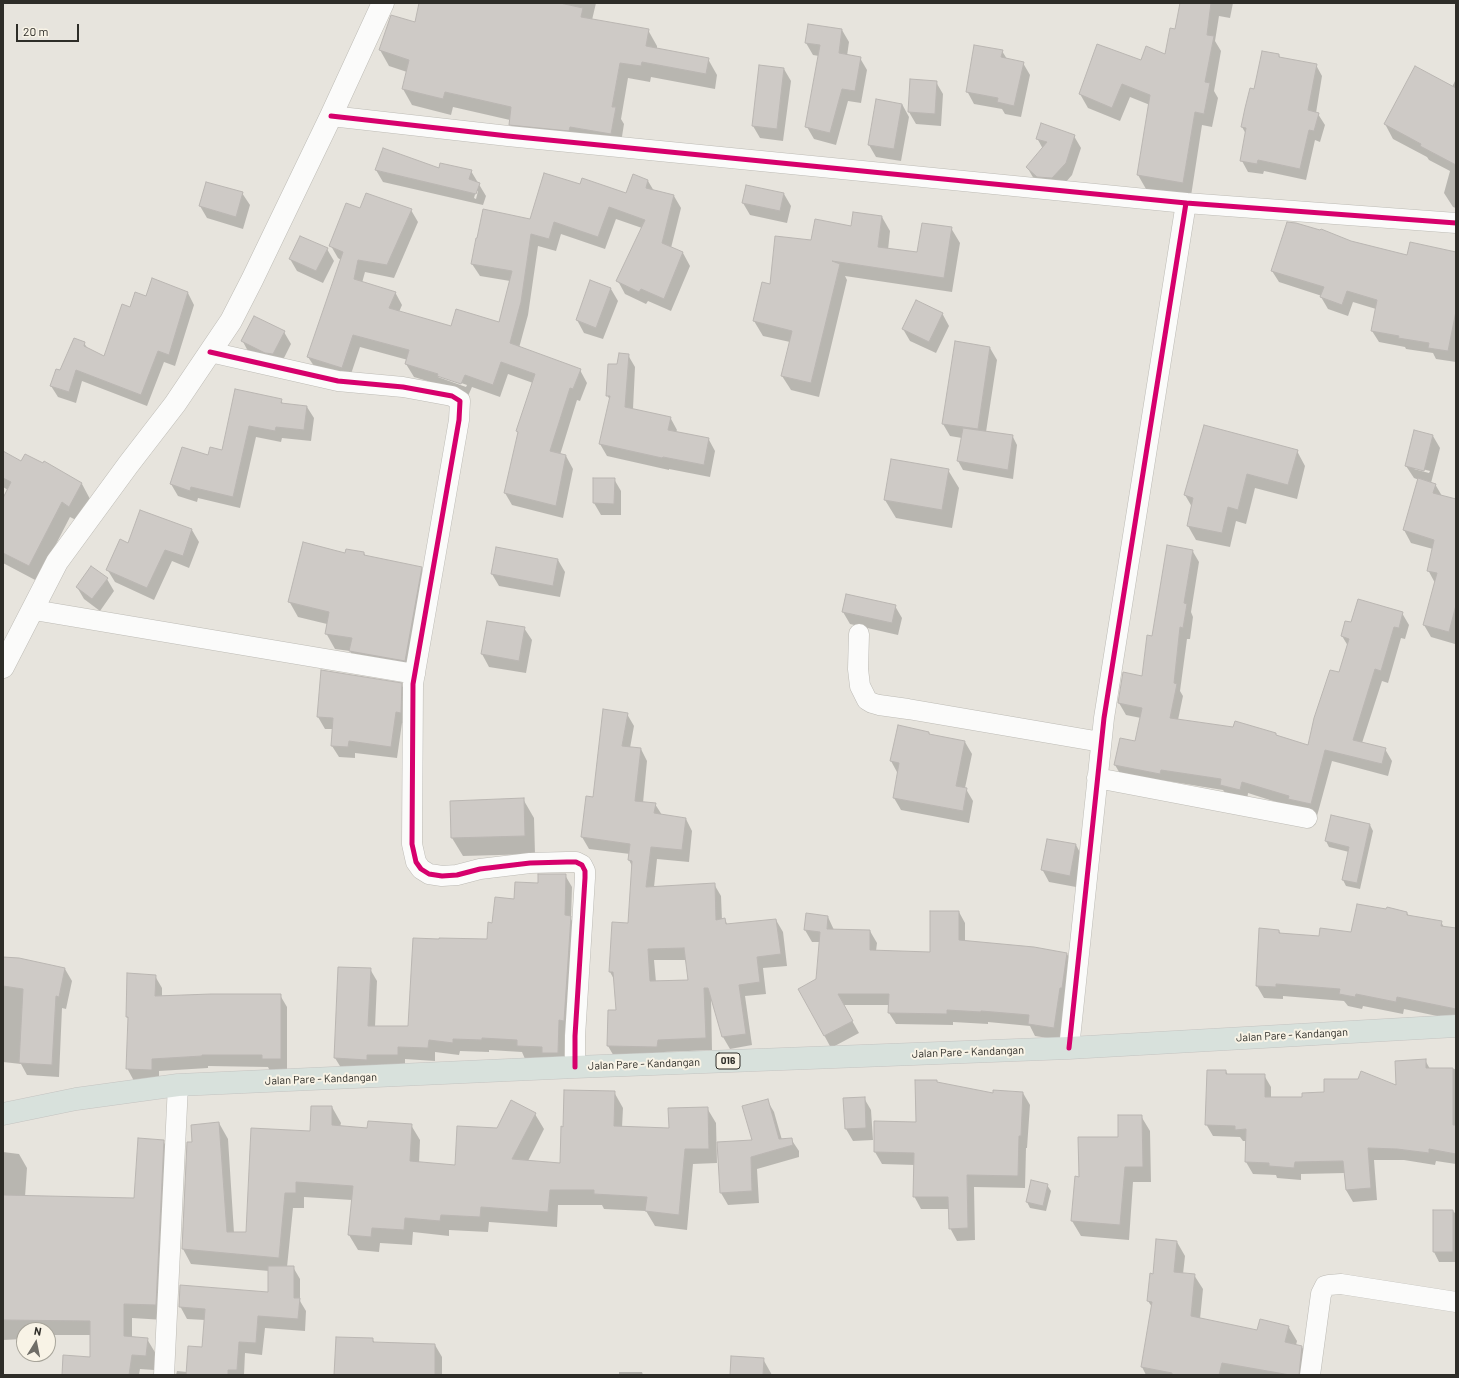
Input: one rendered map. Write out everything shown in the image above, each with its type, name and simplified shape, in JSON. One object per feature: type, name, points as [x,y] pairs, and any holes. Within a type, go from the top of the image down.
[{"type":"main road","name":"Jalan Pare - Kandangan","points":[[3,1114],[76,1099],[178,1085],[575,1067],[1069,1048],[1456,1026]]},
{"type":"street","points":[[3,667],[34,610],[57,562],[175,404],[231,321],[331,116],[383,3]]},
{"type":"street","points":[[331,116],[508,136],[1186,203],[1456,223]]},
{"type":"street","points":[[1069,1048],[1104,718],[1186,203]]},
{"type":"street","points":[[210,352],[338,381],[403,387],[452,396],[460,401],[458,427],[413,684],[412,844],[414,857],[421,868],[430,874],[442,876],[457,875],[480,869],[551,861],[576,862],[582,865],[584,868],[585,878],[575,1067]]},
{"type":"street","points":[[34,610],[415,674]]},
{"type":"street","points":[[859,634],[858,669],[860,686],[867,700],[872,703],[1101,742]]},
{"type":"street","points":[[1097,778],[1307,818]]},
{"type":"street","points":[[164,1375],[178,1085]]},
{"type":"street","points":[[1310,1375],[1321,1294],[1325,1286],[1341,1284],[1456,1302]]},
{"type":"building","points":[[419,3],[560,3],[583,8],[581,17],[649,29],[646,46],[709,58],[706,74],[642,62],[641,66],[620,63],[612,107],[616,107],[611,134],[570,127],[569,131],[509,125],[511,107],[445,92],[443,99],[402,89],[409,60],[379,50],[391,15],[415,22]]},
{"type":"building","points":[[1180,3],[1211,3],[1207,35],[1214,36],[1205,82],[1210,83],[1204,114],[1195,112],[1183,183],[1137,175],[1150,95],[1122,84],[1112,108],[1079,94],[1097,44],[1141,60],[1146,46],[1165,54],[1170,28],[1175,29]]},
{"type":"building","points":[[808,24],[842,29],[839,53],[861,57],[855,91],[842,89],[830,133],[805,127],[820,45],[805,43]]},
{"type":"building","points":[[974,45],[1003,50],[1001,57],[1024,62],[1014,106],[997,102],[998,98],[966,92]]},
{"type":"building","points":[[1262,51],[1279,54],[1279,57],[1317,64],[1308,110],[1319,113],[1314,131],[1309,130],[1300,169],[1258,160],[1257,164],[1240,161],[1246,128],[1241,127],[1250,88],[1254,89]]},
{"type":"building","points":[[759,65],[784,68],[777,129],[752,126]]},
{"type":"building","points":[[1415,66],[1456,88],[1456,165],[1420,146],[1421,144],[1384,124]]},
{"type":"building","points":[[910,79],[937,81],[935,114],[908,112]]},
{"type":"building","points":[[876,99],[902,104],[894,149],[868,145]]},
{"type":"building","points":[[1041,123],[1075,135],[1066,163],[1052,178],[1037,177],[1026,167],[1047,142],[1036,139]]},
{"type":"building","points":[[383,148],[439,168],[440,163],[472,170],[469,179],[480,183],[476,194],[375,170]]},
{"type":"building","points":[[544,173],[580,184],[582,178],[626,193],[633,174],[648,180],[646,188],[674,195],[662,243],[683,252],[664,299],[641,289],[639,292],[616,281],[645,220],[609,207],[598,237],[554,222],[549,239],[531,234],[521,302],[510,343],[581,369],[573,389],[570,388],[550,451],[566,455],[556,506],[504,493],[518,432],[516,431],[535,374],[501,362],[493,385],[465,375],[461,384],[437,376],[438,374],[405,364],[409,350],[353,335],[342,368],[307,357],[343,252],[329,246],[346,203],[360,208],[366,193],[412,209],[387,265],[358,260],[354,279],[396,292],[389,308],[451,326],[456,309],[499,322],[512,271],[471,264],[483,209],[530,219]]},
{"type":"building","points":[[206,182],[243,192],[236,217],[199,206]]},
{"type":"building","points":[[746,185],[784,193],[780,211],[742,203]]},
{"type":"building","points":[[853,212],[882,216],[878,247],[917,252],[922,223],[952,227],[944,278],[832,261],[840,264],[811,383],[781,376],[792,331],[753,321],[762,282],[770,284],[775,236],[811,240],[815,219],[851,226]]},
{"type":"building","points":[[1287,222],[1321,229],[1351,241],[1407,255],[1410,242],[1456,252],[1456,311],[1448,351],[1428,348],[1429,343],[1398,338],[1399,336],[1371,331],[1377,300],[1347,291],[1342,305],[1320,297],[1324,287],[1271,271]]},
{"type":"building","points":[[300,236],[328,248],[316,271],[289,259]]},
{"type":"building","points":[[152,278],[188,292],[169,355],[158,351],[141,395],[76,370],[69,392],[50,386],[56,369],[60,370],[74,338],[85,342],[84,346],[104,356],[122,304],[130,307],[135,292],[146,296]]},
{"type":"building","points":[[590,280],[611,288],[596,328],[576,320]]},
{"type":"building","points":[[916,300],[943,313],[929,342],[902,329]]},
{"type":"building","points":[[254,316],[285,331],[273,354],[265,353],[241,341]]},
{"type":"building","points":[[955,341],[990,347],[978,429],[942,424]]},
{"type":"building","points":[[619,353],[629,354],[625,407],[671,417],[668,430],[709,438],[704,465],[662,458],[599,444],[610,396],[606,396],[608,364],[617,364]]},
{"type":"building","points":[[235,389],[282,399],[281,403],[307,406],[304,430],[276,427],[275,431],[249,426],[233,497],[191,487],[190,491],[170,484],[182,447],[208,455],[210,447],[222,450]]},
{"type":"building","points":[[1204,425],[1298,450],[1288,485],[1247,474],[1238,510],[1228,507],[1222,533],[1187,526],[1193,498],[1184,495]]},
{"type":"building","points":[[963,428],[1013,435],[1008,470],[957,461]]},
{"type":"building","points":[[1414,430],[1433,435],[1424,471],[1405,466]]},
{"type":"building","points":[[3,451],[21,461],[25,454],[43,463],[44,461],[82,483],[69,507],[62,502],[29,566],[3,553],[3,498],[11,482],[3,478]]},
{"type":"building","points":[[891,459],[949,469],[942,510],[884,500]]},
{"type":"building","points":[[593,478],[615,478],[614,504],[593,503]]},
{"type":"building","points":[[1418,478],[1436,484],[1433,493],[1456,499],[1456,605],[1449,632],[1423,625],[1437,573],[1427,571],[1434,540],[1403,530]]},
{"type":"building","points":[[140,510],[192,529],[183,556],[165,550],[147,588],[106,570],[120,539],[128,543]]},
{"type":"building","points":[[303,542],[345,553],[346,549],[364,552],[364,555],[422,567],[405,661],[349,651],[352,638],[325,634],[329,612],[288,602]]},
{"type":"building","points":[[1167,545],[1193,550],[1184,603],[1187,604],[1183,628],[1180,627],[1174,683],[1177,684],[1170,718],[1233,727],[1235,721],[1276,733],[1276,735],[1308,745],[1314,718],[1330,670],[1339,672],[1349,639],[1341,636],[1345,621],[1351,622],[1358,599],[1403,612],[1399,628],[1394,627],[1381,671],[1375,669],[1353,740],[1386,748],[1382,764],[1325,750],[1311,804],[1288,799],[1289,796],[1242,782],[1240,790],[1220,785],[1221,779],[1161,770],[1160,774],[1114,765],[1120,738],[1135,741],[1142,708],[1118,703],[1123,672],[1142,676],[1147,635],[1152,636]]},
{"type":"building","points":[[496,547],[558,559],[553,586],[491,574]]},
{"type":"building","points":[[91,566],[108,578],[92,599],[76,587]]},
{"type":"building","points":[[846,594],[896,605],[892,623],[842,612]]},
{"type":"building","points":[[487,621],[525,627],[519,661],[481,654]]},
{"type":"building","points":[[321,670],[402,683],[401,713],[396,712],[391,747],[349,741],[348,747],[331,746],[333,718],[317,717]]},
{"type":"building","points":[[603,709],[628,713],[622,746],[641,748],[635,801],[656,803],[654,813],[686,818],[682,850],[651,847],[646,887],[715,883],[716,920],[725,918],[726,924],[776,919],[781,954],[757,957],[760,982],[739,985],[746,1034],[722,1037],[708,988],[704,988],[706,1038],[658,1040],[657,1047],[607,1046],[608,1010],[616,1010],[613,972],[609,972],[612,922],[628,923],[632,861],[628,860],[630,844],[581,837],[586,796],[593,797]],"holes":[[[684,948],[688,980],[650,981],[648,949]]]},
{"type":"building","points":[[898,725],[929,732],[929,734],[965,741],[956,786],[967,788],[963,811],[893,798],[899,763],[890,761]]},
{"type":"building","points":[[524,798],[525,836],[451,838],[450,801]]},
{"type":"building","points":[[1331,815],[1370,824],[1357,883],[1342,880],[1349,847],[1325,841]]},
{"type":"building","points":[[1047,839],[1076,844],[1070,876],[1041,870]]},
{"type":"building","points":[[538,874],[566,874],[565,915],[571,916],[564,1021],[559,1020],[558,1053],[542,1053],[542,1047],[517,1046],[517,1040],[482,1038],[482,1040],[453,1039],[453,1043],[429,1040],[428,1048],[398,1047],[398,1055],[367,1055],[367,1060],[334,1058],[338,967],[371,968],[368,1026],[408,1026],[413,938],[487,939],[488,922],[492,923],[495,897],[514,899],[515,882],[538,883]]},
{"type":"building","points":[[1357,904],[1386,909],[1387,907],[1407,912],[1407,915],[1442,921],[1441,926],[1456,928],[1456,1009],[1397,997],[1396,1002],[1356,994],[1355,997],[1339,994],[1340,989],[1276,984],[1276,987],[1256,986],[1259,928],[1279,930],[1279,933],[1319,936],[1320,928],[1351,932]]},
{"type":"building","points":[[930,911],[959,911],[959,940],[1034,947],[1067,953],[1054,1028],[1028,1024],[1029,1015],[947,1010],[947,1014],[888,1013],[889,994],[838,994],[853,1021],[824,1036],[798,989],[816,979],[820,932],[804,930],[806,913],[828,916],[827,929],[870,930],[870,950],[930,952]]},
{"type":"building","points":[[3,957],[19,958],[65,968],[59,997],[56,996],[52,1065],[19,1063],[23,989],[3,986]]},
{"type":"building","points":[[127,973],[156,975],[155,996],[281,994],[281,1059],[262,1059],[262,1055],[202,1055],[152,1059],[152,1070],[126,1069],[128,1017],[126,1017]]},
{"type":"building","points":[[1426,1059],[1426,1068],[1453,1068],[1453,1125],[1456,1125],[1456,1154],[1429,1149],[1429,1153],[1397,1149],[1368,1148],[1371,1188],[1346,1190],[1343,1161],[1295,1162],[1294,1168],[1269,1166],[1269,1163],[1245,1162],[1246,1129],[1235,1130],[1235,1126],[1205,1125],[1207,1070],[1226,1070],[1226,1074],[1265,1074],[1265,1097],[1302,1097],[1302,1093],[1324,1092],[1324,1079],[1358,1079],[1361,1071],[1396,1085],[1395,1061]]},
{"type":"building","points":[[915,1080],[937,1080],[937,1082],[993,1093],[993,1090],[1023,1092],[1021,1136],[1019,1136],[1018,1176],[967,1175],[968,1228],[949,1229],[948,1197],[913,1197],[914,1153],[874,1152],[874,1121],[916,1122]]},
{"type":"building","points":[[564,1090],[615,1091],[614,1126],[669,1128],[668,1108],[708,1107],[709,1149],[685,1149],[679,1215],[645,1211],[647,1197],[594,1194],[594,1190],[550,1190],[548,1212],[481,1207],[480,1217],[441,1215],[440,1221],[405,1218],[404,1230],[372,1228],[371,1237],[348,1235],[353,1186],[296,1182],[296,1193],[285,1193],[279,1258],[182,1249],[187,1142],[192,1142],[191,1125],[219,1122],[227,1232],[246,1232],[251,1128],[310,1131],[311,1106],[332,1106],[332,1125],[367,1128],[368,1121],[412,1124],[410,1161],[455,1165],[457,1126],[497,1128],[511,1100],[536,1113],[512,1159],[560,1163]]},
{"type":"building","points":[[865,1097],[866,1128],[845,1129],[843,1098]]},
{"type":"building","points":[[768,1099],[779,1139],[792,1138],[793,1145],[751,1157],[752,1191],[720,1193],[717,1142],[752,1140],[742,1106]]},
{"type":"building","points":[[1118,1115],[1142,1115],[1143,1167],[1125,1167],[1120,1225],[1071,1221],[1075,1176],[1079,1177],[1078,1137],[1118,1137]]},
{"type":"building","points":[[138,1138],[164,1140],[156,1305],[124,1304],[124,1336],[148,1338],[146,1356],[132,1355],[129,1375],[62,1375],[63,1355],[90,1357],[90,1321],[3,1320],[3,1195],[134,1198]]},
{"type":"building","points":[[1031,1180],[1048,1184],[1043,1206],[1026,1202]]},
{"type":"building","points":[[1433,1210],[1453,1210],[1453,1252],[1433,1252]]},
{"type":"building","points":[[1156,1239],[1177,1241],[1174,1272],[1195,1274],[1191,1316],[1257,1330],[1260,1319],[1289,1326],[1285,1342],[1302,1346],[1299,1375],[1290,1375],[1222,1363],[1219,1375],[1172,1375],[1172,1373],[1141,1367],[1152,1302],[1147,1301],[1150,1273],[1153,1274]]},
{"type":"building","points":[[268,1266],[294,1266],[294,1298],[300,1298],[298,1319],[258,1316],[256,1343],[239,1342],[237,1370],[228,1370],[228,1375],[186,1375],[188,1346],[202,1347],[205,1309],[179,1307],[180,1285],[268,1292]]},
{"type":"building","points":[[336,1337],[373,1338],[373,1342],[435,1344],[435,1375],[334,1375]]},
{"type":"building","points":[[731,1356],[764,1358],[763,1375],[730,1375]]},
{"type":"cycle path","points":[[331,116],[508,136],[1186,203],[1456,223]]},
{"type":"cycle path","points":[[1069,1048],[1104,718],[1186,203]]},
{"type":"cycle path","points":[[210,352],[338,381],[403,387],[452,396],[460,401],[459,420],[413,684],[412,844],[416,862],[421,869],[429,874],[442,876],[457,875],[480,869],[530,863],[576,862],[582,865],[585,871],[585,878],[575,1036],[575,1067]]}]
